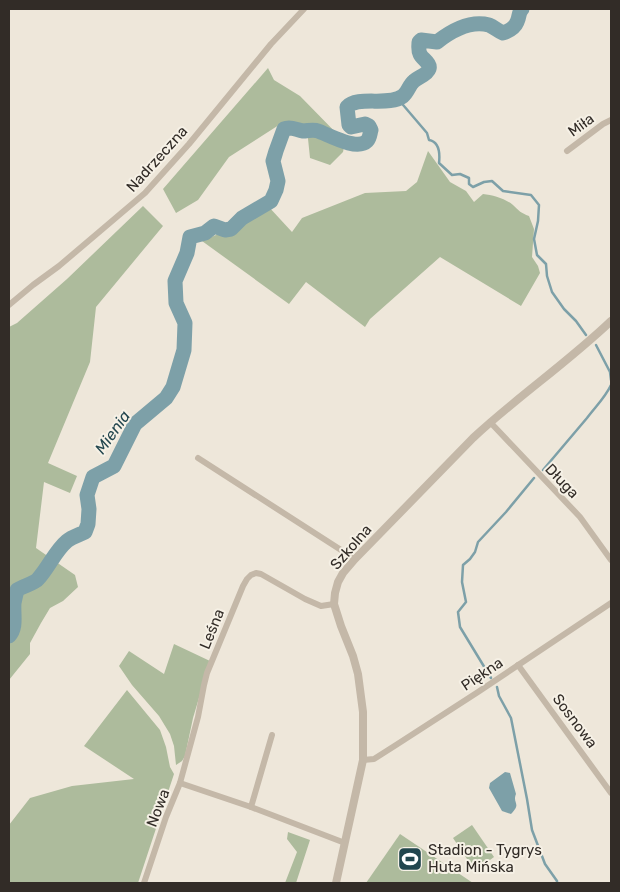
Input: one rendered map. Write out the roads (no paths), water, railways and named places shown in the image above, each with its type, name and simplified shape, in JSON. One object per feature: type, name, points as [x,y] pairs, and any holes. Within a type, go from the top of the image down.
[{"type":"street","name":"Nadrzeczna","points":[[9,305],[59,266],[145,193],[304,9]]},
{"type":"street","name":"Miła","points":[[567,151],[611,120]]},
{"type":"street","name":"Szkolna","points":[[336,883],[363,760],[363,712],[358,674],[334,604],[338,582],[343,573],[355,560],[473,438],[611,321]]},
{"type":"street","name":"Długa","points":[[490,422],[580,517],[611,560]]},
{"type":"street","points":[[198,458],[355,560]]},
{"type":"street","name":"Leśna","points":[[180,783],[198,717],[205,679],[226,625],[247,579],[256,573],[261,574],[321,606],[334,604]]},
{"type":"street","name":"Piękna","points":[[363,760],[374,759],[611,603]]},
{"type":"street","name":"Sosnowa","points":[[518,665],[611,793]]},
{"type":"street","points":[[251,807],[272,735]]},
{"type":"street","name":"Nowa","points":[[144,883],[180,783],[251,807],[345,843]]},
{"type":"water","points":[[505,772],[510,773],[516,794],[516,808],[511,814],[502,811],[489,788],[490,783]]},
{"type":"waterway","name":"Mienia","points":[[9,636],[14,625],[14,603],[17,590],[36,580],[67,541],[85,532],[88,524],[89,509],[87,495],[93,477],[114,466],[135,424],[166,398],[173,387],[184,350],[185,323],[176,303],[175,281],[187,253],[190,237],[205,233],[214,226],[225,230],[231,229],[242,218],[271,201],[278,181],[273,161],[284,129],[316,130],[336,139],[362,144],[368,140],[371,130],[365,124],[351,127],[349,125],[347,107],[358,102],[390,101],[403,96],[412,83],[429,69],[429,65],[419,52],[419,42],[421,40],[437,42],[455,30],[475,24],[489,25],[503,33],[515,26],[522,9]]},
{"type":"waterway","points":[[398,99],[427,133],[429,140],[435,143],[439,152],[439,163],[452,175],[460,174],[469,178],[469,184],[473,187],[492,181],[503,191],[531,195],[539,205],[534,239],[537,255],[546,264],[547,276],[552,292],[586,335]]},
{"type":"waterway","points":[[596,345],[610,372],[611,380]]},
{"type":"waterway","points":[[543,470],[600,402],[611,385]]},
{"type":"waterway","points":[[491,678],[460,627],[458,612],[466,602],[462,582],[463,565],[475,552],[478,542],[534,478]]},
{"type":"waterway","points":[[497,687],[499,696],[511,718],[532,830],[545,864],[557,883]]},
{"type":"place","name":"Stadion - Tygrys Huta Mińska","points":[[410,859]]}]
